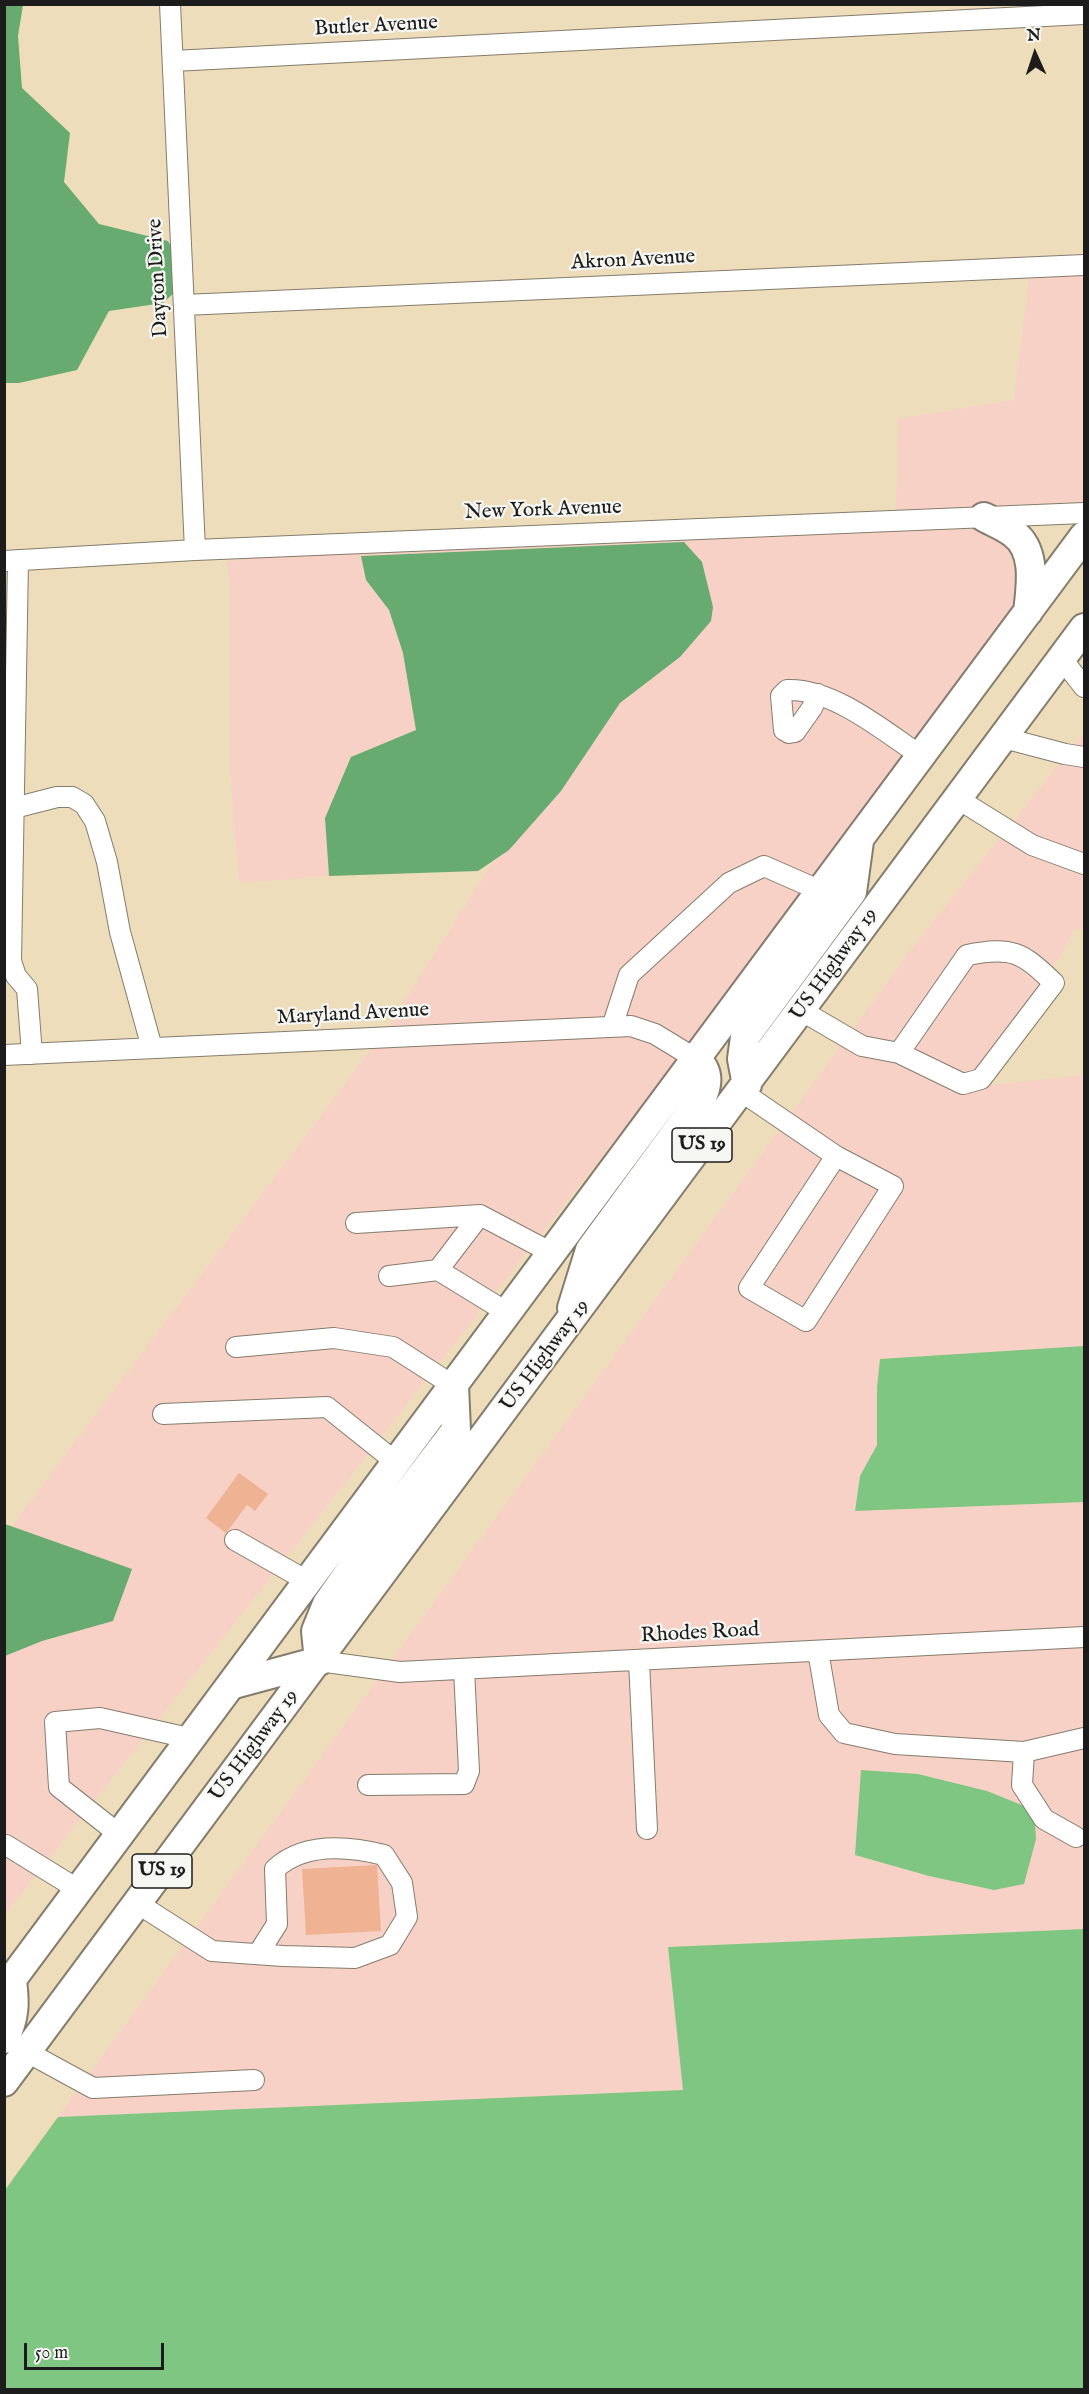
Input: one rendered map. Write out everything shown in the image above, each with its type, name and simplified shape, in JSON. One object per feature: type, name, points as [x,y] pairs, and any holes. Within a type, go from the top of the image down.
[{"type":"highway","points":[[984,517],[1015,534],[1028,554],[1033,577],[1028,612]]},
{"type":"highway","name":"US 19","points":[[7,1983],[234,1684],[1084,536]]},
{"type":"highway","name":"US Highway 19","points":[[4,2082],[16,2045],[137,1904],[802,1011],[1084,628]]},
{"type":"highway","points":[[744,1088],[742,1059],[745,1037],[852,891],[859,839]]},
{"type":"highway","points":[[565,1330],[590,1250],[702,1097],[706,1088],[705,1067],[696,1059]]},
{"type":"highway","points":[[234,1684],[319,1661],[316,1631],[327,1604],[456,1430],[454,1386]]},
{"type":"highway","points":[[7,1983],[15,2004],[13,2021],[16,2045]]},
{"type":"street","name":"Dayton Drive","points":[[170,4],[195,550]]},
{"type":"street","name":"Butler Avenue","points":[[173,61],[1084,14]]},
{"type":"street","name":"Akron Avenue","points":[[184,305],[1084,265]]},
{"type":"street","name":"New York Avenue","points":[[11,561],[195,550],[1084,513]]},
{"type":"street","points":[[11,561],[14,808],[11,961],[16,976],[27,989],[32,1054]]},
{"type":"street","points":[[1062,659],[1084,687]]},
{"type":"street","points":[[818,693],[872,722],[921,756]]},
{"type":"street","points":[[1004,738],[1084,757]]},
{"type":"street","points":[[14,808],[43,799],[72,797],[84,804],[95,821],[107,862],[120,932],[152,1048]]},
{"type":"street","points":[[958,799],[1032,845],[1084,864]]},
{"type":"street","points":[[612,1027],[629,975],[664,946],[729,883],[764,866],[821,891]]},
{"type":"street","points":[[802,1011],[862,1046],[899,1053],[963,1084],[981,1078],[1054,983],[1029,959],[999,949],[967,955],[899,1053]]},
{"type":"street","name":"Maryland Avenue","points":[[4,1055],[631,1026],[655,1034],[696,1059]]},
{"type":"street","points":[[744,1088],[836,1156],[892,1186],[806,1321],[749,1288],[836,1156]]},
{"type":"street","points":[[356,1223],[480,1215],[552,1253]]},
{"type":"street","points":[[438,1270],[480,1215]]},
{"type":"street","points":[[389,1275],[438,1270],[508,1313]]},
{"type":"street","points":[[236,1347],[334,1338],[393,1347],[454,1386]]},
{"type":"street","points":[[163,1414],[327,1407],[397,1463]]},
{"type":"street","points":[[235,1540],[309,1582]]},
{"type":"street","name":"Rhodes Road","points":[[319,1661],[400,1672],[1084,1637]]},
{"type":"street","points":[[818,1651],[829,1715],[844,1732],[895,1744],[1024,1752],[1084,1738]]},
{"type":"street","points":[[639,1661],[647,1829]]},
{"type":"street","points":[[368,1785],[464,1784],[469,1772],[464,1669]]},
{"type":"street","points":[[120,1835],[59,1787],[55,1722],[100,1718],[192,1739]]},
{"type":"street","points":[[1024,1752],[1022,1785],[1044,1819],[1076,1837]]},
{"type":"street","points":[[4,1847],[6,1845],[79,1890]]},
{"type":"street","points":[[137,1904],[212,1952],[258,1954],[355,1958],[390,1945],[407,1917],[402,1883],[384,1855],[357,1848],[320,1849],[288,1857],[275,1869],[277,1924],[258,1954]]},
{"type":"street","points":[[16,2045],[93,2088],[254,2080]]},
{"type":"shaded area","points":[[1084,269],[1084,502],[985,506],[979,503],[978,507],[896,510],[898,419],[1014,400],[1030,270]]},
{"type":"shaded area","points":[[982,528],[1009,542],[1019,559],[1019,607],[739,983],[5,1914],[5,1656],[42,1641],[132,1569],[12,1526],[388,1027],[495,859],[509,849],[561,791],[620,703],[682,655],[361,556],[366,580],[389,610],[403,653],[416,730],[351,757],[325,818],[329,876],[239,883],[230,769],[230,587],[227,562],[247,558]]},
{"type":"shaded area","points":[[1084,733],[1084,929],[1074,930],[990,1085],[1084,1075],[1084,1346],[881,1359],[877,1387],[877,1445],[860,1476],[855,1511],[1084,1502],[1084,1929],[668,1947],[684,2090],[58,2117],[911,950]],"holes":[[[861,1771],[918,1774],[987,1791],[1024,1884],[994,1890],[929,1876],[856,1855]]]},
{"type":"green space","points":[[4,5],[23,5],[18,36],[22,88],[70,133],[64,182],[99,224],[168,241],[189,279],[163,303],[109,311],[77,370],[19,383],[4,383]]},
{"type":"green space","points":[[684,542],[702,562],[713,607],[711,621],[680,657],[620,703],[561,791],[509,850],[478,871],[329,876],[325,818],[351,757],[416,730],[403,653],[389,610],[366,580],[361,556]]},
{"type":"green space","points":[[1084,1346],[1084,1502],[855,1511],[860,1476],[877,1445],[877,1387],[880,1359]]},
{"type":"green space","points":[[5,1524],[132,1569],[113,1621],[42,1641],[5,1656]]},
{"type":"green space","points":[[861,1770],[918,1774],[987,1791],[1034,1810],[1036,1839],[1024,1884],[994,1890],[929,1876],[855,1855]]},
{"type":"green space","points":[[1084,1929],[1084,2389],[5,2389],[5,2190],[58,2117],[683,2090],[668,1947]]},
{"type":"building","points":[[239,1473],[268,1494],[255,1511],[247,1505],[226,1533],[206,1518]]},
{"type":"building","points":[[377,1865],[381,1931],[306,1935],[302,1869]]}]
